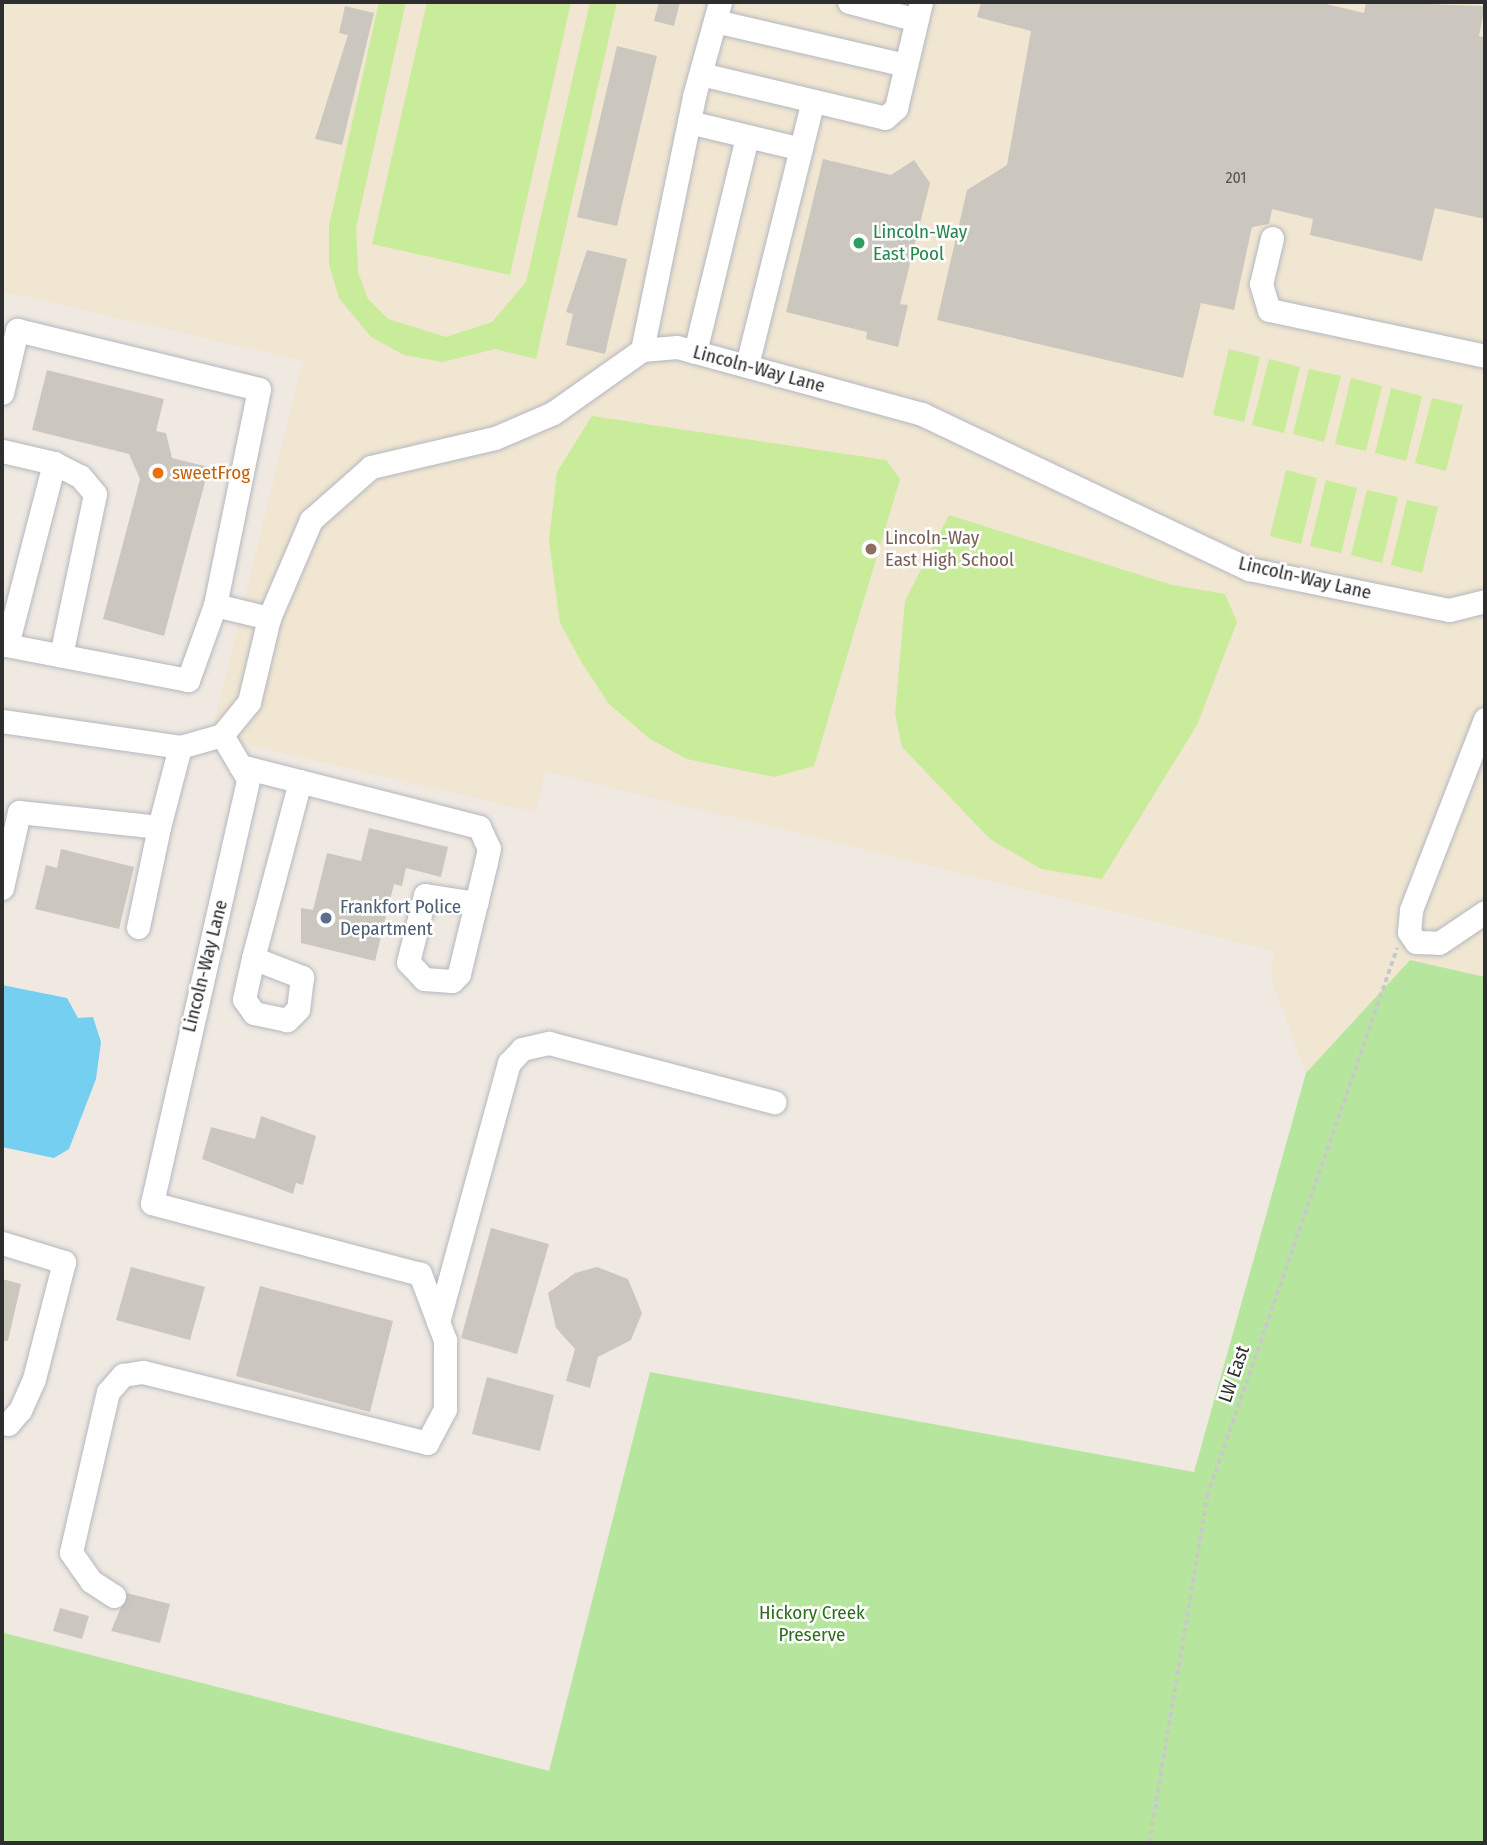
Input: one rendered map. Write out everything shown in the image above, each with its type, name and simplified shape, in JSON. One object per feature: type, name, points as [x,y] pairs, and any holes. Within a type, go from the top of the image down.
[{"type":"street","points":[[701,74],[885,118],[895,108],[919,11],[849,2]]},
{"type":"street","points":[[2,721],[180,747],[222,735],[249,702],[269,618],[311,520],[371,467],[495,438],[553,413],[642,350],[688,122],[717,11],[906,65]]},
{"type":"street","points":[[747,365],[797,148],[813,101]]},
{"type":"street","points":[[688,122],[797,148]]},
{"type":"street","points":[[695,352],[747,137]]},
{"type":"street","points":[[1272,238],[1261,284],[1269,310],[1485,356]]},
{"type":"street","points":[[2,393],[17,330],[259,389],[215,604],[188,680],[4,644],[54,463]]},
{"type":"street","name":"Lincoln-Way Lane","points":[[642,350],[695,352],[922,414],[1248,569],[1449,610],[1485,599]]},
{"type":"street","points":[[2,451],[54,463],[80,476],[94,494],[61,655]]},
{"type":"street","points":[[215,604],[269,618]]},
{"type":"street","points":[[1485,719],[1411,909],[1409,932],[1416,942],[1439,943],[1485,912]]},
{"type":"street","name":"Lincoln-Way Lane","points":[[222,735],[248,779],[152,1203],[421,1274],[438,1322]]},
{"type":"street","points":[[138,927],[159,827],[180,747]]},
{"type":"street","points":[[240,766],[480,827],[489,848],[476,903]]},
{"type":"street","points":[[253,958],[302,977],[298,1009],[287,1020],[245,1007],[253,958],[300,781]]},
{"type":"street","points":[[2,888],[10,811],[159,827]]},
{"type":"street","points":[[114,1596],[91,1581],[71,1552],[108,1392],[124,1375],[143,1372],[427,1443],[445,1409],[445,1340],[438,1322],[509,1063],[522,1049],[549,1043],[774,1102]]},
{"type":"street","points":[[2,1243],[64,1262],[34,1379],[20,1410],[8,1424],[2,1423]]},
{"type":"path","name":"LW East","points":[[1149,1843],[1207,1496],[1391,957],[1409,932]]},
{"type":"shaded area","name":"Lincoln-Way East High School","points":[[2,2],[1485,2],[1485,977],[1410,960],[1306,1073],[1271,978],[1274,951],[545,771],[536,812],[211,736],[303,361],[2,291]]},
{"type":"green space","points":[[379,2],[406,2],[356,228],[358,272],[368,299],[388,319],[446,337],[492,322],[526,282],[590,2],[617,2],[536,359],[495,349],[442,362],[404,355],[371,337],[339,298],[329,264],[329,226]]},
{"type":"green space","points":[[427,2],[571,2],[510,275],[372,244]]},
{"type":"green space","points":[[1229,349],[1260,357],[1244,422],[1213,415]]},
{"type":"green space","points":[[1269,359],[1300,367],[1284,433],[1252,425]]},
{"type":"green space","points":[[1309,369],[1341,376],[1324,442],[1293,434]]},
{"type":"green space","points":[[1351,378],[1382,386],[1366,451],[1335,444]]},
{"type":"green space","points":[[1391,388],[1422,396],[1406,461],[1375,453]]},
{"type":"green space","points":[[1432,398],[1463,405],[1446,471],[1415,463]]},
{"type":"green space","points":[[592,416],[886,460],[900,479],[814,766],[774,777],[687,759],[650,739],[609,704],[582,663],[560,623],[549,541],[557,472]]},
{"type":"green space","points":[[1286,470],[1317,478],[1301,544],[1270,536]]},
{"type":"green space","points":[[1326,480],[1357,488],[1341,553],[1310,546]]},
{"type":"green space","points":[[1367,490],[1398,497],[1382,563],[1351,555]]},
{"type":"green space","points":[[1407,500],[1438,507],[1422,573],[1391,565]]},
{"type":"green space","points":[[949,515],[1172,585],[1225,594],[1237,622],[1197,725],[1102,879],[1041,869],[990,839],[902,747],[895,714],[905,601]]},
{"type":"green space","name":"Hickory Creek Preserve","points":[[1410,960],[1485,977],[1485,1843],[2,1843],[4,1633],[549,1771],[650,1372],[1194,1472],[1306,1073]]},
{"type":"water","points":[[2,985],[67,998],[78,1018],[93,1017],[101,1042],[96,1079],[69,1149],[54,1158],[2,1147]]},
{"type":"building","points":[[659,2],[680,2],[674,26],[654,21]]},
{"type":"building","points":[[981,2],[1318,2],[1364,13],[1366,2],[1485,6],[1479,36],[1485,38],[1485,219],[1435,208],[1422,261],[1310,235],[1313,219],[1272,209],[1269,224],[1252,227],[1234,310],[1201,303],[1183,378],[937,320],[967,190],[1007,165],[1031,31],[977,17]]},
{"type":"building","points":[[345,6],[374,13],[342,145],[315,139],[348,35],[339,33]]},
{"type":"building","points":[[617,46],[657,56],[617,226],[577,217]]},
{"type":"building","name":"Lincoln-Way East Pool","points":[[823,159],[891,175],[914,160],[930,183],[900,304],[908,305],[898,347],[866,339],[867,332],[786,312]]},
{"type":"building","points":[[587,250],[627,259],[605,354],[566,345],[573,314],[566,312]]},
{"type":"building","points":[[47,370],[164,399],[156,431],[166,433],[172,458],[209,467],[164,636],[103,619],[140,479],[129,454],[32,430]]},
{"type":"building","points":[[369,828],[448,847],[441,877],[406,868],[402,886],[394,884],[375,961],[301,943],[301,908],[313,910],[327,853],[361,861]]},
{"type":"building","points":[[61,849],[134,867],[119,929],[35,909],[46,865],[57,868]]},
{"type":"building","points":[[261,1116],[316,1136],[303,1185],[296,1183],[293,1194],[202,1159],[211,1127],[255,1139]]},
{"type":"building","points":[[491,1228],[549,1244],[517,1354],[461,1338]]},
{"type":"building","points":[[131,1267],[205,1287],[190,1340],[116,1320]]},
{"type":"building","points":[[597,1267],[628,1279],[642,1313],[631,1340],[598,1357],[590,1388],[566,1381],[575,1349],[556,1328],[548,1293],[575,1273]]},
{"type":"building","points":[[2,1279],[21,1284],[8,1341],[2,1341]]},
{"type":"building","points":[[260,1286],[393,1321],[370,1412],[236,1376]]},
{"type":"building","points":[[487,1377],[554,1395],[540,1451],[472,1434]]},
{"type":"building","points":[[127,1593],[170,1604],[160,1643],[111,1631]]},
{"type":"building","points":[[60,1608],[89,1616],[82,1639],[53,1631]]},
{"type":"place","name":"Lincoln-Way East Pool","points":[[859,243]]},
{"type":"place","name":"sweetFrog","points":[[158,473]]},
{"type":"place","name":"Lincoln-Way East High School","points":[[871,549]]},
{"type":"place","name":"Frankfort Police Department","points":[[326,918]]}]
